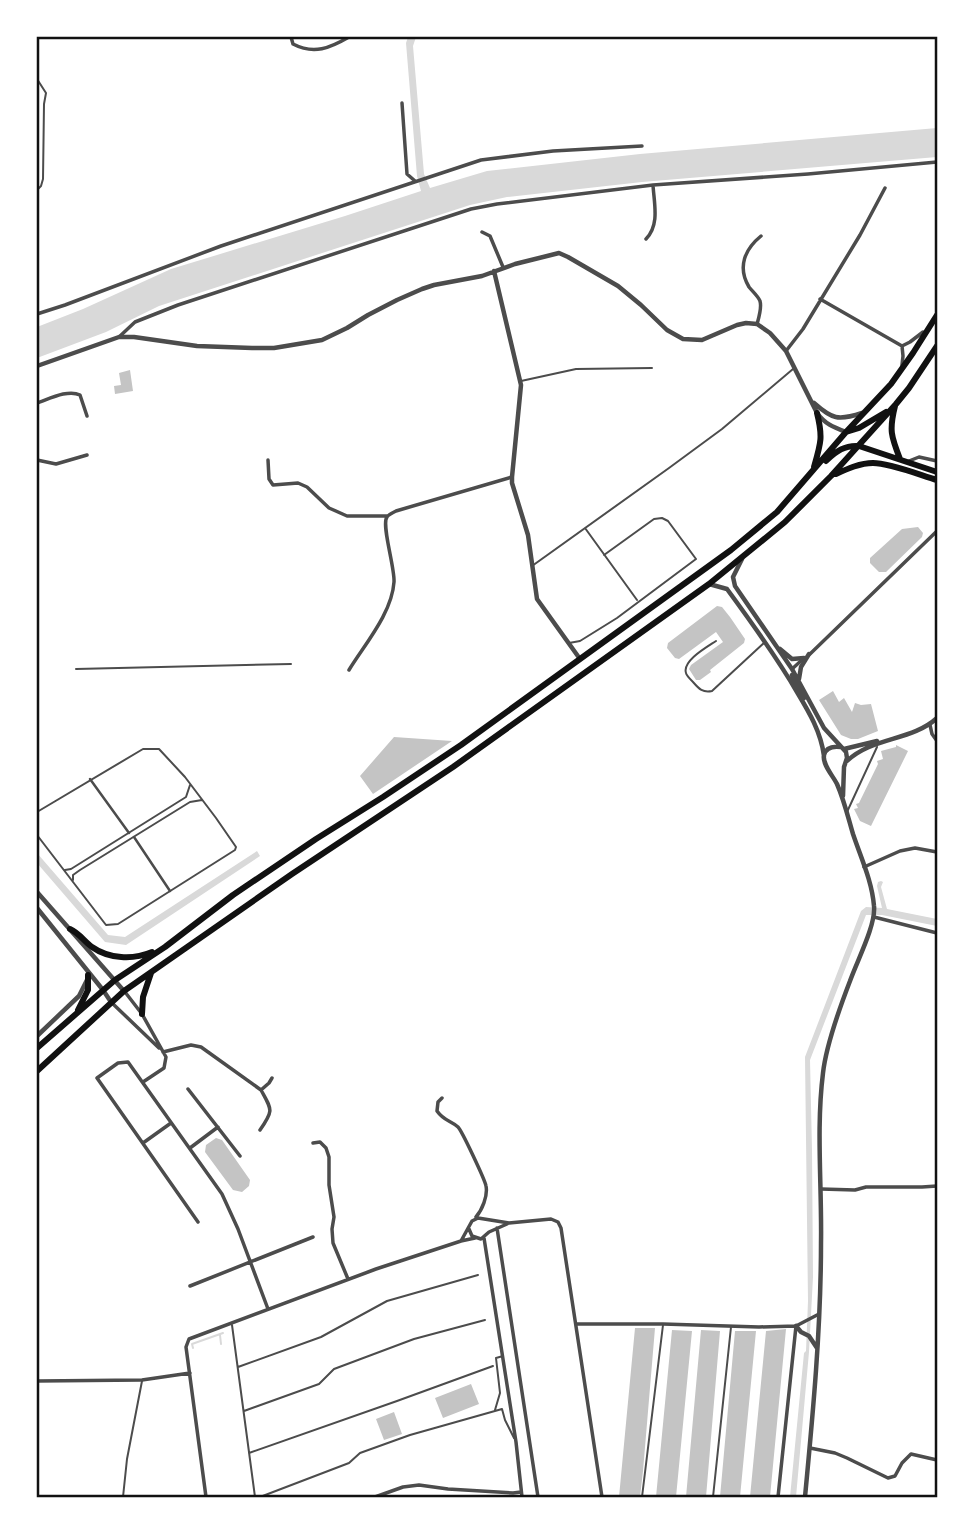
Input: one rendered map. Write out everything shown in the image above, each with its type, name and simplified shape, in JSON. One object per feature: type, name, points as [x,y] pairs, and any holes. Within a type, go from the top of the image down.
[{"type":"main road","points":[[37,1048],[115,980],[316,839],[435,763],[731,550],[777,512],[891,384],[937,315]]},
{"type":"main road","points":[[37,1071],[124,991],[271,887],[455,766],[742,559],[785,522],[859,446],[896,404],[937,346]]},
{"type":"main road","points":[[846,432],[873,421],[896,404]]},
{"type":"main road","points":[[896,404],[891,422],[891,437],[903,460]]},
{"type":"main road","points":[[812,472],[822,443],[817,413]]},
{"type":"main road","points":[[812,472],[837,451],[851,445],[937,472]]},
{"type":"main road","points":[[831,476],[853,466],[874,463],[937,480]]},
{"type":"main road","points":[[69,929],[77,932],[93,948],[114,955],[140,957],[165,947]]},
{"type":"main road","points":[[142,1014],[143,997],[151,973]]},
{"type":"main road","points":[[75,1014],[87,994],[88,975]]},
{"type":"street","points":[[291,37],[293,44],[303,49],[317,49],[331,47],[349,37]]},
{"type":"street","points":[[402,103],[407,174],[416,181]]},
{"type":"street","points":[[37,314],[221,246],[493,158],[642,146]]},
{"type":"street","points":[[119,337],[135,322],[178,306],[471,209],[653,185],[937,162]]},
{"type":"street","points":[[646,239],[653,228],[655,218],[653,185]]},
{"type":"street","points":[[786,351],[798,337],[860,235],[885,188]]},
{"type":"street","points":[[482,232],[490,236],[503,267]]},
{"type":"street","points":[[757,324],[760,300],[747,284],[745,254],[750,245],[761,236]]},
{"type":"street","points":[[37,366],[119,337],[197,346],[252,348],[274,348],[322,340],[422,289],[563,254],[618,286],[667,330],[683,339],[702,340],[737,325],[757,324],[770,333],[786,351],[817,413],[829,426],[846,432]]},
{"type":"street","points":[[494,271],[520,381],[512,483],[528,535],[537,598],[580,659]]},
{"type":"street","points":[[820,299],[902,346]]},
{"type":"street","points":[[902,346],[930,327]]},
{"type":"street","points":[[902,346],[902,370]]},
{"type":"street","points":[[37,403],[71,392],[77,393],[87,416]]},
{"type":"street","points":[[810,400],[836,418],[847,418],[865,412]]},
{"type":"street","points":[[37,460],[56,464],[87,455]]},
{"type":"street","points":[[903,460],[919,457],[937,461]]},
{"type":"street","points":[[268,460],[269,479],[273,485],[298,483],[307,487],[329,508],[347,516],[387,516],[512,477]]},
{"type":"street","points":[[349,670],[390,601],[394,584],[384,523],[387,516]]},
{"type":"street","points":[[804,1497],[820,1314],[820,1120],[823,1069],[848,984],[874,917],[874,904],[843,798],[824,757],[820,736],[791,673],[792,669],[937,531]]},
{"type":"street","points":[[742,559],[733,577],[735,586],[799,680],[824,728],[847,755],[843,774],[843,798]]},
{"type":"street","points":[[709,584],[727,589],[766,642],[812,719]]},
{"type":"street","points":[[774,644],[792,659],[807,656]]},
{"type":"street","points":[[799,680],[801,667],[807,656]]},
{"type":"street","points":[[824,757],[830,747],[842,748],[877,741],[923,726],[937,716]]},
{"type":"street","points":[[828,766],[836,769],[853,755],[878,743],[921,730],[930,725],[937,716]]},
{"type":"street","points":[[930,725],[937,741]]},
{"type":"street","points":[[90,779],[129,833]]},
{"type":"street","points":[[134,837],[170,891]]},
{"type":"street","points":[[864,867],[900,851],[915,848],[937,852]]},
{"type":"street","points":[[37,892],[142,1014],[166,1057],[164,1068],[143,1082]]},
{"type":"street","points":[[37,908],[111,1002],[163,1052]]},
{"type":"street","points":[[874,917],[937,933]]},
{"type":"street","points":[[37,1036],[84,988],[88,975],[81,961]]},
{"type":"street","points":[[163,1052],[191,1045],[201,1046],[261,1090],[271,1110],[269,1118],[260,1129]]},
{"type":"street","points":[[198,1222],[97,1078],[118,1063],[128,1062],[222,1194],[268,1309]]},
{"type":"street","points":[[261,1090],[272,1078]]},
{"type":"street","points":[[188,1089],[240,1156]]},
{"type":"street","points":[[442,1098],[438,1102],[437,1111],[441,1118],[459,1128],[486,1186],[482,1208],[461,1241]]},
{"type":"street","points":[[143,1143],[171,1123]]},
{"type":"street","points":[[190,1148],[218,1126]]},
{"type":"street","points":[[313,1143],[320,1142],[329,1157],[329,1185],[334,1217],[333,1243],[348,1279]]},
{"type":"street","points":[[821,1189],[937,1186]]},
{"type":"street","points":[[475,1219],[509,1223],[551,1219],[558,1222],[561,1228],[602,1497]]},
{"type":"street","points":[[485,1220],[489,1225],[489,1232]]},
{"type":"street","points":[[509,1223],[489,1232],[485,1238],[522,1497]]},
{"type":"street","points":[[470,1224],[470,1233],[475,1238]]},
{"type":"street","points":[[497,1228],[538,1497]]},
{"type":"street","points":[[190,1286],[313,1237]]},
{"type":"street","points":[[206,1497],[186,1347],[188,1339],[348,1279],[461,1241],[485,1238]]},
{"type":"street","points":[[576,1324],[796,1326],[820,1314]]},
{"type":"street","points":[[796,1326],[812,1338],[818,1348]]},
{"type":"street","points":[[778,1497],[796,1326]]},
{"type":"street","points":[[37,1381],[142,1380],[190,1373]]},
{"type":"street","points":[[810,1448],[835,1453],[888,1478],[895,1476],[911,1454],[937,1460]]},
{"type":"street","points":[[375,1497],[410,1485],[521,1492]]},
{"type":"street","points":[[446,1497],[448,1489]]},
{"type":"lane","points":[[37,79],[46,93],[43,178],[37,190]]},
{"type":"lane","points":[[520,381],[576,369],[652,368]]},
{"type":"lane","points":[[532,566],[722,429],[795,368]]},
{"type":"lane","points":[[568,643],[580,641],[696,559],[668,521],[662,518],[654,519],[604,555]]},
{"type":"lane","points":[[584,527],[638,602]]},
{"type":"lane","points":[[716,641],[688,661],[685,669],[686,675],[706,692],[712,691],[766,642]]},
{"type":"lane","points":[[76,669],[291,664]]},
{"type":"lane","points":[[847,813],[878,743]]},
{"type":"lane","points":[[37,812],[143,749],[159,749],[190,784],[235,844],[235,850],[118,924],[106,925],[37,835]]},
{"type":"lane","points":[[62,868],[65,871],[71,869],[186,797],[190,784]]},
{"type":"lane","points":[[72,881],[73,876],[80,870],[190,802],[202,800]]},
{"type":"lane","points":[[238,1367],[321,1337],[387,1301],[478,1275]]},
{"type":"lane","points":[[244,1411],[319,1384],[334,1369],[414,1339],[485,1320]]},
{"type":"lane","points":[[232,1323],[255,1497]]},
{"type":"lane","points":[[642,1497],[663,1324]]},
{"type":"lane","points":[[713,1497],[731,1326]]},
{"type":"lane","points":[[495,1411],[500,1393],[496,1358],[503,1356]]},
{"type":"lane","points":[[249,1453],[493,1366]]},
{"type":"lane","points":[[123,1497],[127,1459],[142,1380]]},
{"type":"lane","points":[[260,1497],[349,1463],[360,1453],[410,1435],[502,1409],[516,1443]]},
{"type":"shaded area","points":[[408,37],[416,37],[413,46],[424,174],[430,188],[487,171],[640,154],[937,128],[937,157],[642,182],[507,197],[470,205],[159,306],[106,332],[37,358],[37,327],[171,269],[421,191],[417,176],[406,43]]},
{"type":"shaded area","points":[[257,851],[260,856],[126,945],[105,942],[37,863],[37,853],[108,935],[125,937]]},
{"type":"shaded area","points":[[881,881],[887,909],[937,919],[937,926],[882,915],[866,915],[810,1060],[813,1277],[796,1497],[790,1497],[806,1351],[808,1301],[805,1057],[861,911],[866,907],[882,908],[877,886]]},
{"type":"building","points":[[130,370],[133,391],[115,394],[114,386],[121,385],[119,373]]},
{"type":"building","points":[[918,527],[923,533],[922,537],[886,572],[879,572],[870,563],[870,558],[902,529]]},
{"type":"building","points":[[717,606],[722,607],[730,617],[745,639],[744,643],[710,670],[711,672],[696,680],[689,669],[723,642],[716,632],[679,659],[667,648],[668,643]]},
{"type":"building","points":[[833,691],[839,702],[844,698],[852,712],[855,703],[871,704],[878,731],[858,739],[841,735],[819,700]]},
{"type":"building","points":[[394,737],[452,741],[373,794],[360,776]]},
{"type":"building","points":[[896,745],[908,751],[871,826],[860,821],[854,809],[858,808],[856,804],[859,803],[878,764],[877,761],[883,759],[881,751]]},
{"type":"building","points":[[216,1138],[222,1140],[250,1180],[249,1186],[242,1192],[233,1190],[205,1152],[206,1145]]},
{"type":"building","points":[[635,1328],[655,1328],[643,1471],[640,1497],[619,1497]]},
{"type":"building","points":[[786,1329],[770,1497],[750,1497],[766,1331]]},
{"type":"building","points":[[672,1330],[692,1331],[676,1497],[656,1497]]},
{"type":"building","points":[[701,1330],[720,1331],[706,1497],[686,1497]]},
{"type":"building","points":[[735,1331],[756,1331],[740,1497],[720,1497]]},
{"type":"building","points":[[471,1384],[479,1404],[443,1418],[435,1398]]},
{"type":"building","points":[[394,1412],[402,1434],[384,1440],[376,1419]]},
{"type":"waterway","points":[[193,1348],[192,1344],[223,1333]]},
{"type":"waterway","points":[[220,1335],[221,1344]]}]
